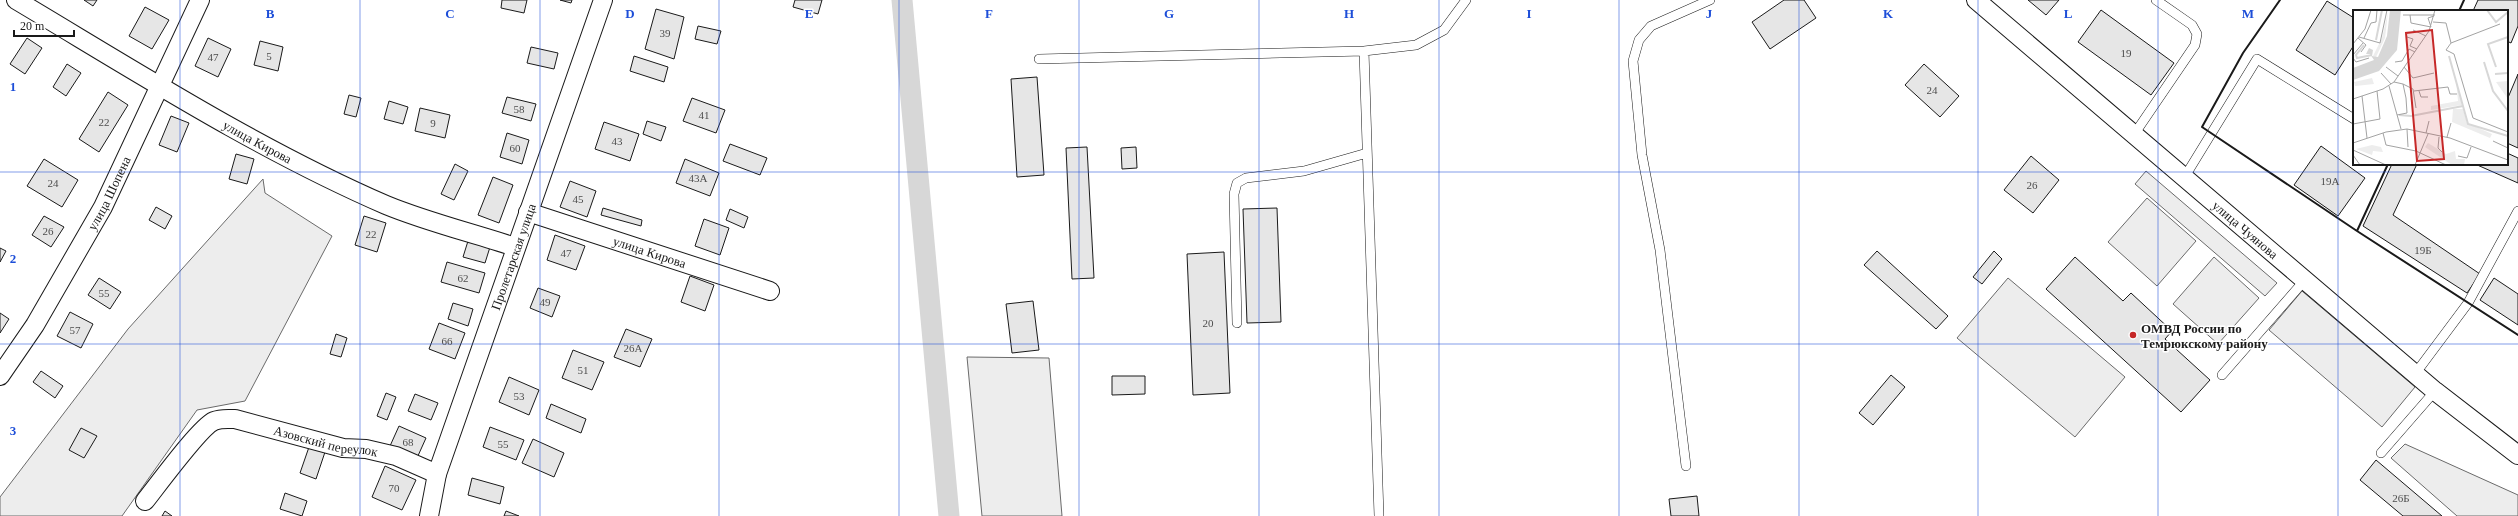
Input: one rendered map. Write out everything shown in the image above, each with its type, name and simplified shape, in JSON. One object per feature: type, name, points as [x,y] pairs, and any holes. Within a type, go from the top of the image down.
[{"type":"street","name":"улица Кирова","points":[[16,0],[160,86],[304,166],[387,205],[515,247]]},
{"type":"street","name":"улица Шопена","points":[[0,376],[35,325],[103,207],[200,0]]},
{"type":"street","name":"Пролетарская улица","points":[[429,516],[437,474],[515,247],[603,0]]},
{"type":"street","name":"улица Чуянова","points":[[1976,0],[2304,281],[2435,391],[2518,455]]},
{"type":"street","name":"улица Кирова","points":[[528,212],[770,292]]},
{"type":"street","name":"Азовский переулок","points":[[145,501],[178,459],[213,421],[235,419],[343,448],[366,449],[396,456],[437,474]]},
{"type":"lane","points":[[1039,59],[1364,51],[1416,45],[1444,30],[1466,0]]},
{"type":"lane","points":[[1686,466],[1660,250],[1642,155],[1632,61],[1639,40],[1651,26],[1710,0]]},
{"type":"lane","points":[[2134,136],[2195,45],[2197,34],[2192,25],[2156,0]]},
{"type":"lane","points":[[1364,51],[1379,516]]},
{"type":"lane","points":[[2184,178],[2257,59],[2353,118]]},
{"type":"lane","points":[[1237,323],[1234,194],[1237,183],[1246,178],[1304,171],[1367,153]]},
{"type":"lane","points":[[2415,374],[2468,303],[2518,211]]},
{"type":"lane","points":[[2222,375],[2304,281]]},
{"type":"lane","points":[[2381,453],[2435,391]]},
{"type":"shaded area","points":[[2146,171],[2277,283],[2265,296],[2135,184]]},
{"type":"shaded area","points":[[263,179],[265,193],[332,236],[245,401],[197,410],[122,516],[0,516],[0,497],[128,329]]},
{"type":"shaded area","points":[[2147,198],[2196,241],[2157,286],[2108,242]]},
{"type":"shaded area","points":[[2214,257],[2259,298],[2218,344],[2173,304]]},
{"type":"shaded area","points":[[2008,278],[2125,377],[2075,437],[1957,338]]},
{"type":"shaded area","points":[[2302,291],[2415,387],[2382,427],[2269,330]]},
{"type":"shaded area","points":[[967,357],[1049,358],[1062,516],[982,516]]},
{"type":"shaded area","points":[[2405,444],[2518,495],[2518,516],[2457,516],[2391,458]]},
{"type":"building","points":[[84,0],[97,0],[93,6]]},
{"type":"building","points":[[502,0],[527,0],[524,13],[501,8]]},
{"type":"building","points":[[560,0],[572,0],[571,3]]},
{"type":"building","points":[[795,0],[822,0],[818,14],[793,7]]},
{"type":"building","points":[[1784,0],[1804,0],[1816,18],[1770,49],[1752,22]]},
{"type":"building","points":[[2028,0],[2059,0],[2046,15]]},
{"type":"building","points":[[2478,0],[2518,0],[2518,26],[2511,43],[2508,42],[2508,10],[2473,10]]},
{"type":"building","points":[[2327,1],[2353,17],[2353,47],[2335,75],[2296,50]]},
{"type":"building","points":[[145,7],[169,20],[152,49],[129,36]]},
{"type":"building","points":[[656,9],[684,17],[674,59],[645,49]]},
{"type":"building","points":[[2101,10],[2174,63],[2151,95],[2078,42]]},
{"type":"building","points":[[698,26],[721,31],[717,44],[695,39]]},
{"type":"building","points":[[27,38],[42,48],[25,74],[10,64]]},
{"type":"building","points":[[208,38],[231,49],[218,77],[195,66]]},
{"type":"building","points":[[260,41],[283,47],[278,71],[254,65]]},
{"type":"building","points":[[531,47],[558,53],[554,69],[527,63]]},
{"type":"building","points":[[634,56],[668,67],[664,82],[630,71]]},
{"type":"building","points":[[67,64],[81,73],[66,96],[53,87]]},
{"type":"building","points":[[1924,64],[1959,96],[1940,117],[1905,85]]},
{"type":"building","points":[[2518,74],[2518,148],[2508,143],[2508,98]]},
{"type":"building","points":[[1037,77],[1044,175],[1017,177],[1011,79]]},
{"type":"building","points":[[108,92],[128,105],[99,152],[79,139]]},
{"type":"building","points":[[349,95],[361,98],[356,117],[344,114]]},
{"type":"building","points":[[507,97],[536,104],[531,121],[502,113]]},
{"type":"building","points":[[692,98],[725,110],[716,133],[683,121]]},
{"type":"building","points":[[389,101],[408,107],[403,124],[384,119]]},
{"type":"building","points":[[420,108],[450,115],[445,138],[415,131]]},
{"type":"building","points":[[171,116],[189,123],[177,152],[159,145]]},
{"type":"building","points":[[647,121],[666,127],[661,141],[643,134]]},
{"type":"building","points":[[604,122],[639,134],[630,161],[595,149]]},
{"type":"building","points":[[507,133],[529,140],[522,164],[500,157]]},
{"type":"building","points":[[730,144],[767,158],[760,175],[723,161]]},
{"type":"building","points":[[2321,146],[2365,178],[2338,216],[2294,185]]},
{"type":"building","points":[[1087,147],[1094,278],[1072,279],[1066,148]]},
{"type":"building","points":[[1136,147],[1137,168],[1122,169],[1121,148]]},
{"type":"building","points":[[2508,153],[2518,158],[2518,183],[2477,165],[2508,165]]},
{"type":"building","points":[[236,154],[254,159],[247,184],[229,179]]},
{"type":"building","points":[[2031,156],[2059,180],[2033,213],[2004,190]]},
{"type":"building","points":[[44,159],[78,180],[62,207],[27,186]]},
{"type":"building","points":[[685,159],[719,173],[710,196],[676,183]]},
{"type":"building","points":[[455,164],[468,171],[454,200],[441,194]]},
{"type":"building","points":[[2392,165],[2417,165],[2393,215],[2480,274],[2467,293],[2363,226]]},
{"type":"building","points":[[493,177],[513,185],[499,223],[478,215]]},
{"type":"building","points":[[570,181],[596,191],[587,217],[560,207]]},
{"type":"building","points":[[156,207],[172,216],[165,229],[149,220]]},
{"type":"building","points":[[603,208],[642,220],[641,226],[601,215]]},
{"type":"building","points":[[1277,208],[1281,322],[1247,323],[1243,209]]},
{"type":"building","points":[[730,209],[748,217],[744,228],[726,220]]},
{"type":"building","points":[[44,216],[64,227],[51,247],[32,235]]},
{"type":"building","points":[[364,216],[386,223],[377,252],[355,245]]},
{"type":"building","points":[[704,219],[729,228],[720,255],[695,246]]},
{"type":"building","points":[[555,235],[585,246],[576,270],[547,260]]},
{"type":"building","points":[[468,241],[490,247],[485,263],[463,257]]},
{"type":"building","points":[[0,248],[6,251],[0,262]]},
{"type":"building","points":[[1877,251],[1948,316],[1936,329],[1864,265]]},
{"type":"building","points":[[1994,251],[2002,259],[1982,284],[1973,277]]},
{"type":"building","points":[[1224,252],[1230,393],[1193,395],[1187,254]]},
{"type":"building","name":"ОМВД России по Темрюкскому району","points":[[2075,257],[2123,301],[2131,293],[2172,331],[2165,339],[2210,380],[2181,412],[2046,289]]},
{"type":"building","points":[[447,262],[485,273],[479,293],[441,282]]},
{"type":"building","points":[[690,276],[714,285],[705,311],[681,302]]},
{"type":"building","points":[[99,278],[121,292],[110,309],[88,295]]},
{"type":"building","points":[[2494,278],[2518,294],[2518,325],[2480,300]]},
{"type":"building","points":[[538,288],[560,296],[552,317],[530,308]]},
{"type":"building","points":[[1033,301],[1039,350],[1012,353],[1006,304]]},
{"type":"building","points":[[453,303],[473,309],[468,326],[448,319]]},
{"type":"building","points":[[70,312],[93,324],[81,348],[57,336]]},
{"type":"building","points":[[0,313],[9,319],[0,333]]},
{"type":"building","points":[[439,323],[465,333],[455,359],[429,349]]},
{"type":"building","points":[[626,329],[652,339],[640,367],[614,357]]},
{"type":"building","points":[[336,334],[347,338],[341,357],[330,354]]},
{"type":"building","points":[[573,350],[604,362],[592,390],[562,378]]},
{"type":"building","points":[[41,371],[63,386],[55,398],[33,382]]},
{"type":"building","points":[[1891,375],[1905,387],[1873,425],[1859,413]]},
{"type":"building","points":[[1112,376],[1145,376],[1145,394],[1112,395]]},
{"type":"building","points":[[509,377],[539,390],[529,415],[499,402]]},
{"type":"building","points":[[386,393],[396,397],[387,420],[377,416]]},
{"type":"building","points":[[415,394],[438,403],[431,420],[408,411]]},
{"type":"building","points":[[551,404],[586,419],[581,433],[546,418]]},
{"type":"building","points":[[399,426],[426,438],[417,458],[390,446]]},
{"type":"building","points":[[490,427],[524,440],[516,460],[483,447]]},
{"type":"building","points":[[81,428],[97,436],[84,458],[69,450]]},
{"type":"building","points":[[533,439],[564,453],[554,477],[522,463]]},
{"type":"building","points":[[309,447],[325,452],[316,479],[300,473]]},
{"type":"building","points":[[2376,460],[2442,516],[2403,516],[2360,480]]},
{"type":"building","points":[[385,466],[416,480],[402,510],[372,497]]},
{"type":"building","points":[[472,478],[504,487],[500,504],[468,495]]},
{"type":"building","points":[[285,493],[307,501],[302,516],[280,509]]},
{"type":"building","points":[[1697,496],[1699,516],[1671,516],[1669,499]]},
{"type":"building","points":[[165,511],[172,516],[162,516]]},
{"type":"building","points":[[506,511],[519,516],[504,516]]},
{"type":"waterway","points":[[902,0],[949,516]]},
{"type":"wall","points":[[2280,0],[2243,53],[2202,127],[2357,231]]},
{"type":"wall","points":[[2459,10],[2464,0]]},
{"type":"wall","points":[[2388,165],[2357,231],[2518,335]]},
{"type":"place","name":"ОМВД России по Темрюкскому району","points":[[2133,335]]}]
